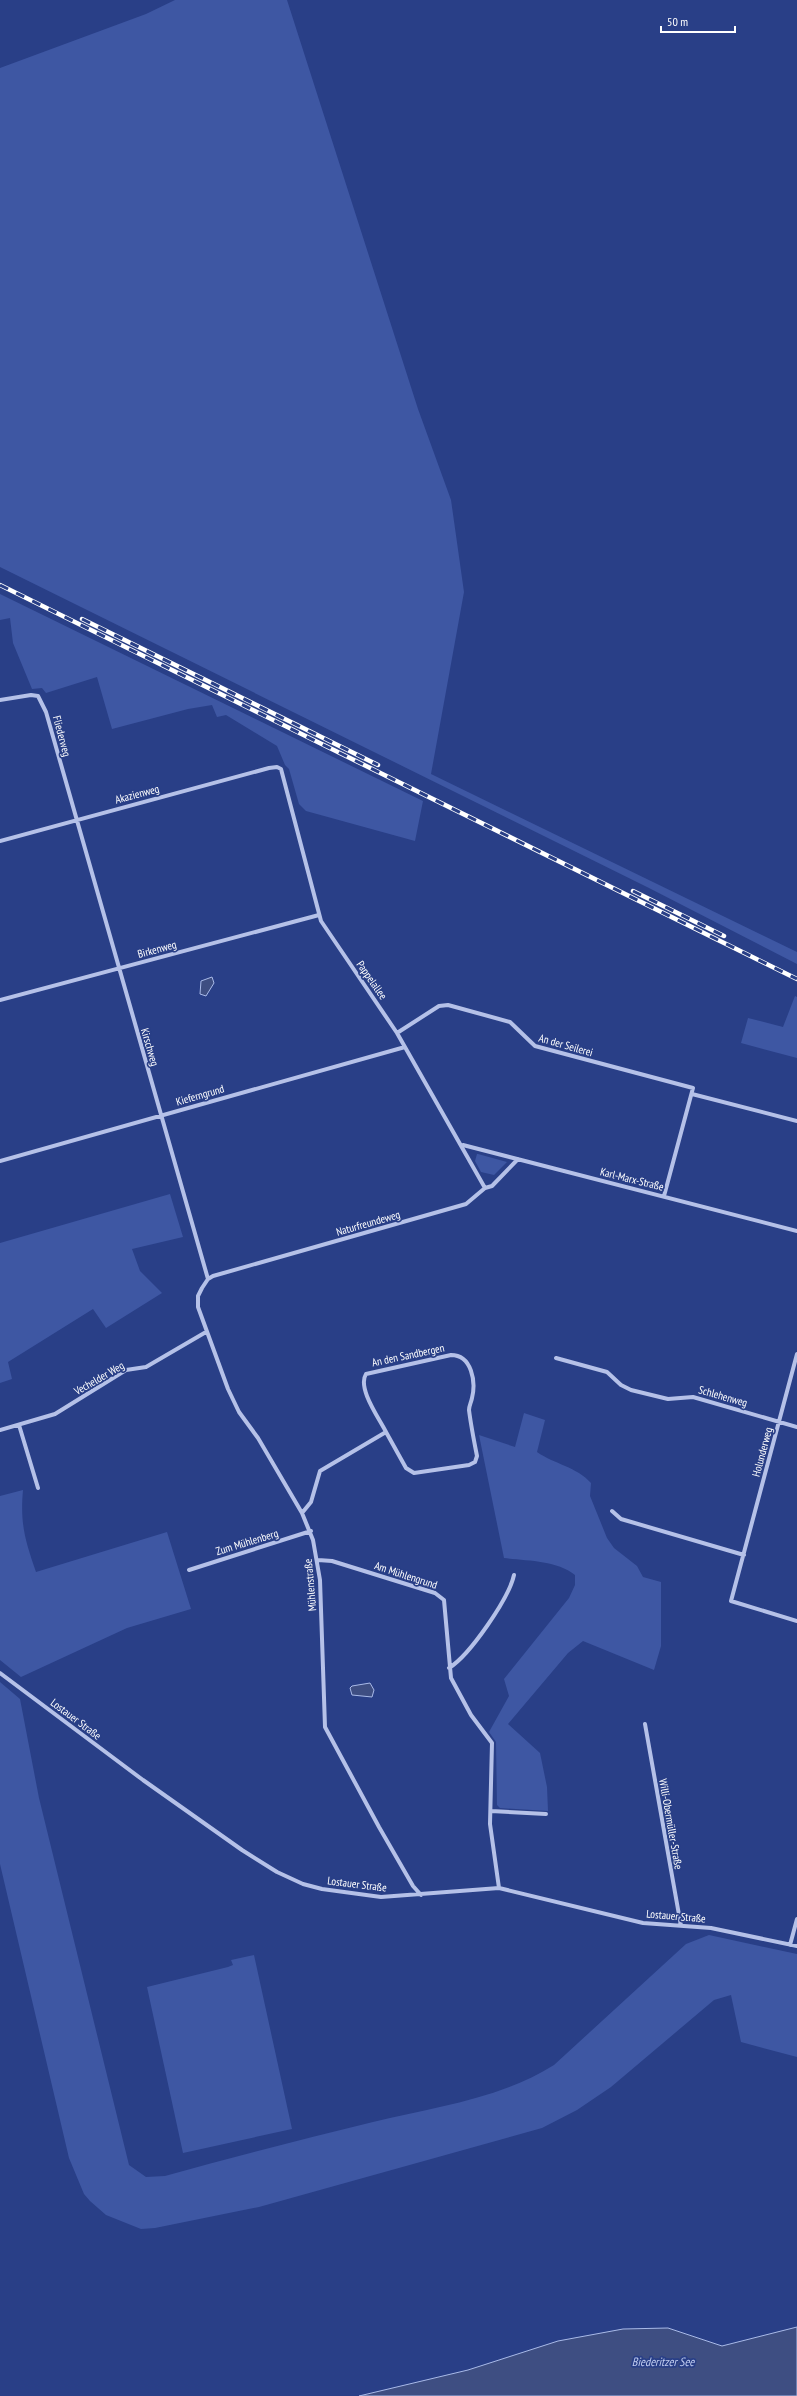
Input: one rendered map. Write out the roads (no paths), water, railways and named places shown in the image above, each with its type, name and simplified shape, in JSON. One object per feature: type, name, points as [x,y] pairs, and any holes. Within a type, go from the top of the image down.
[{"type":"street","name":"Fliederweg","points":[[0,700],[31,695],[38,696],[42,701],[76,820]]},
{"type":"street","name":"Akazienweg","points":[[0,841],[269,768],[279,768]]},
{"type":"street","name":"Pappelallee","points":[[279,768],[286,780],[319,915],[334,940],[397,1032],[456,1138],[463,1145],[468,1159],[485,1188]]},
{"type":"street","name":"Kirschweg","points":[[76,820],[208,1279]]},
{"type":"street","name":"Birkenweg","points":[[0,1000],[319,915]]},
{"type":"street","name":"An der Seilerei","points":[[397,1032],[439,1006],[448,1005],[510,1022],[535,1046],[693,1088],[692,1094],[797,1121]]},
{"type":"street","name":"Kieferngrund","points":[[0,1161],[405,1047]]},
{"type":"street","points":[[664,1196],[692,1094]]},
{"type":"street","name":"Karl-Marx-Straße","points":[[463,1145],[797,1231]]},
{"type":"street","name":"Naturfreundeweg","points":[[208,1279],[459,1206],[473,1200],[485,1188],[492,1186],[518,1159]]},
{"type":"street","name":"Mühlenstraße","points":[[208,1279],[198,1296],[200,1316],[228,1390],[239,1412],[258,1438],[302,1513],[311,1532],[318,1560],[320,1580],[325,1727],[378,1827],[413,1886],[421,1895]]},
{"type":"street","name":"Vechelder Weg","points":[[0,1430],[55,1414],[126,1370],[146,1368],[206,1332]]},
{"type":"street","name":"Holunderweg","points":[[797,1354],[731,1601],[797,1621]]},
{"type":"street","name":"An den Sandbergen","points":[[451,1355],[458,1355],[468,1362],[470,1367],[472,1396],[469,1408],[477,1456],[475,1462],[469,1466],[414,1473],[406,1468],[386,1432],[364,1390],[363,1379],[366,1374],[451,1355]]},
{"type":"street","name":"Schlehenweg","points":[[556,1358],[607,1372],[621,1385],[631,1390],[668,1399],[693,1397],[797,1427]]},
{"type":"street","points":[[19,1425],[38,1488]]},
{"type":"street","points":[[302,1513],[311,1502],[320,1471],[386,1432]]},
{"type":"street","points":[[612,1511],[621,1519],[744,1555]]},
{"type":"street","name":"Zum Mühlenberg","points":[[189,1570],[311,1532]]},
{"type":"street","name":"Am Mühlengrund","points":[[318,1560],[332,1561],[439,1595],[444,1600],[446,1608],[449,1668],[453,1684],[462,1701],[492,1744],[491,1833],[499,1888]]},
{"type":"street","points":[[449,1668],[462,1657],[503,1603],[511,1588],[514,1575]]},
{"type":"street","name":"Lostauer Straße","points":[[0,1673],[143,1780],[277,1872],[297,1882],[322,1889],[381,1897],[499,1888],[643,1923],[711,1928],[797,1946]]},
{"type":"street","name":"Willi-Obermüller-Straße","points":[[645,1724],[681,1926]]},
{"type":"street","points":[[491,1811],[546,1814]]},
{"type":"street","points":[[790,1945],[797,1919]]},
{"type":"water","points":[[212,977],[214,983],[206,996],[200,994],[201,981]]},
{"type":"water","points":[[370,1683],[374,1690],[372,1697],[352,1695],[350,1688],[352,1686]]},
{"type":"water","name":"Biederitzer See","points":[[797,2327],[797,2396],[359,2396],[468,2370],[558,2341],[623,2329],[668,2328],[722,2346]]},
{"type":"railway","points":[[0,585],[797,979]]},
{"type":"railway","points":[[82,619],[378,765]]},
{"type":"railway","points":[[633,891],[724,936]]}]
